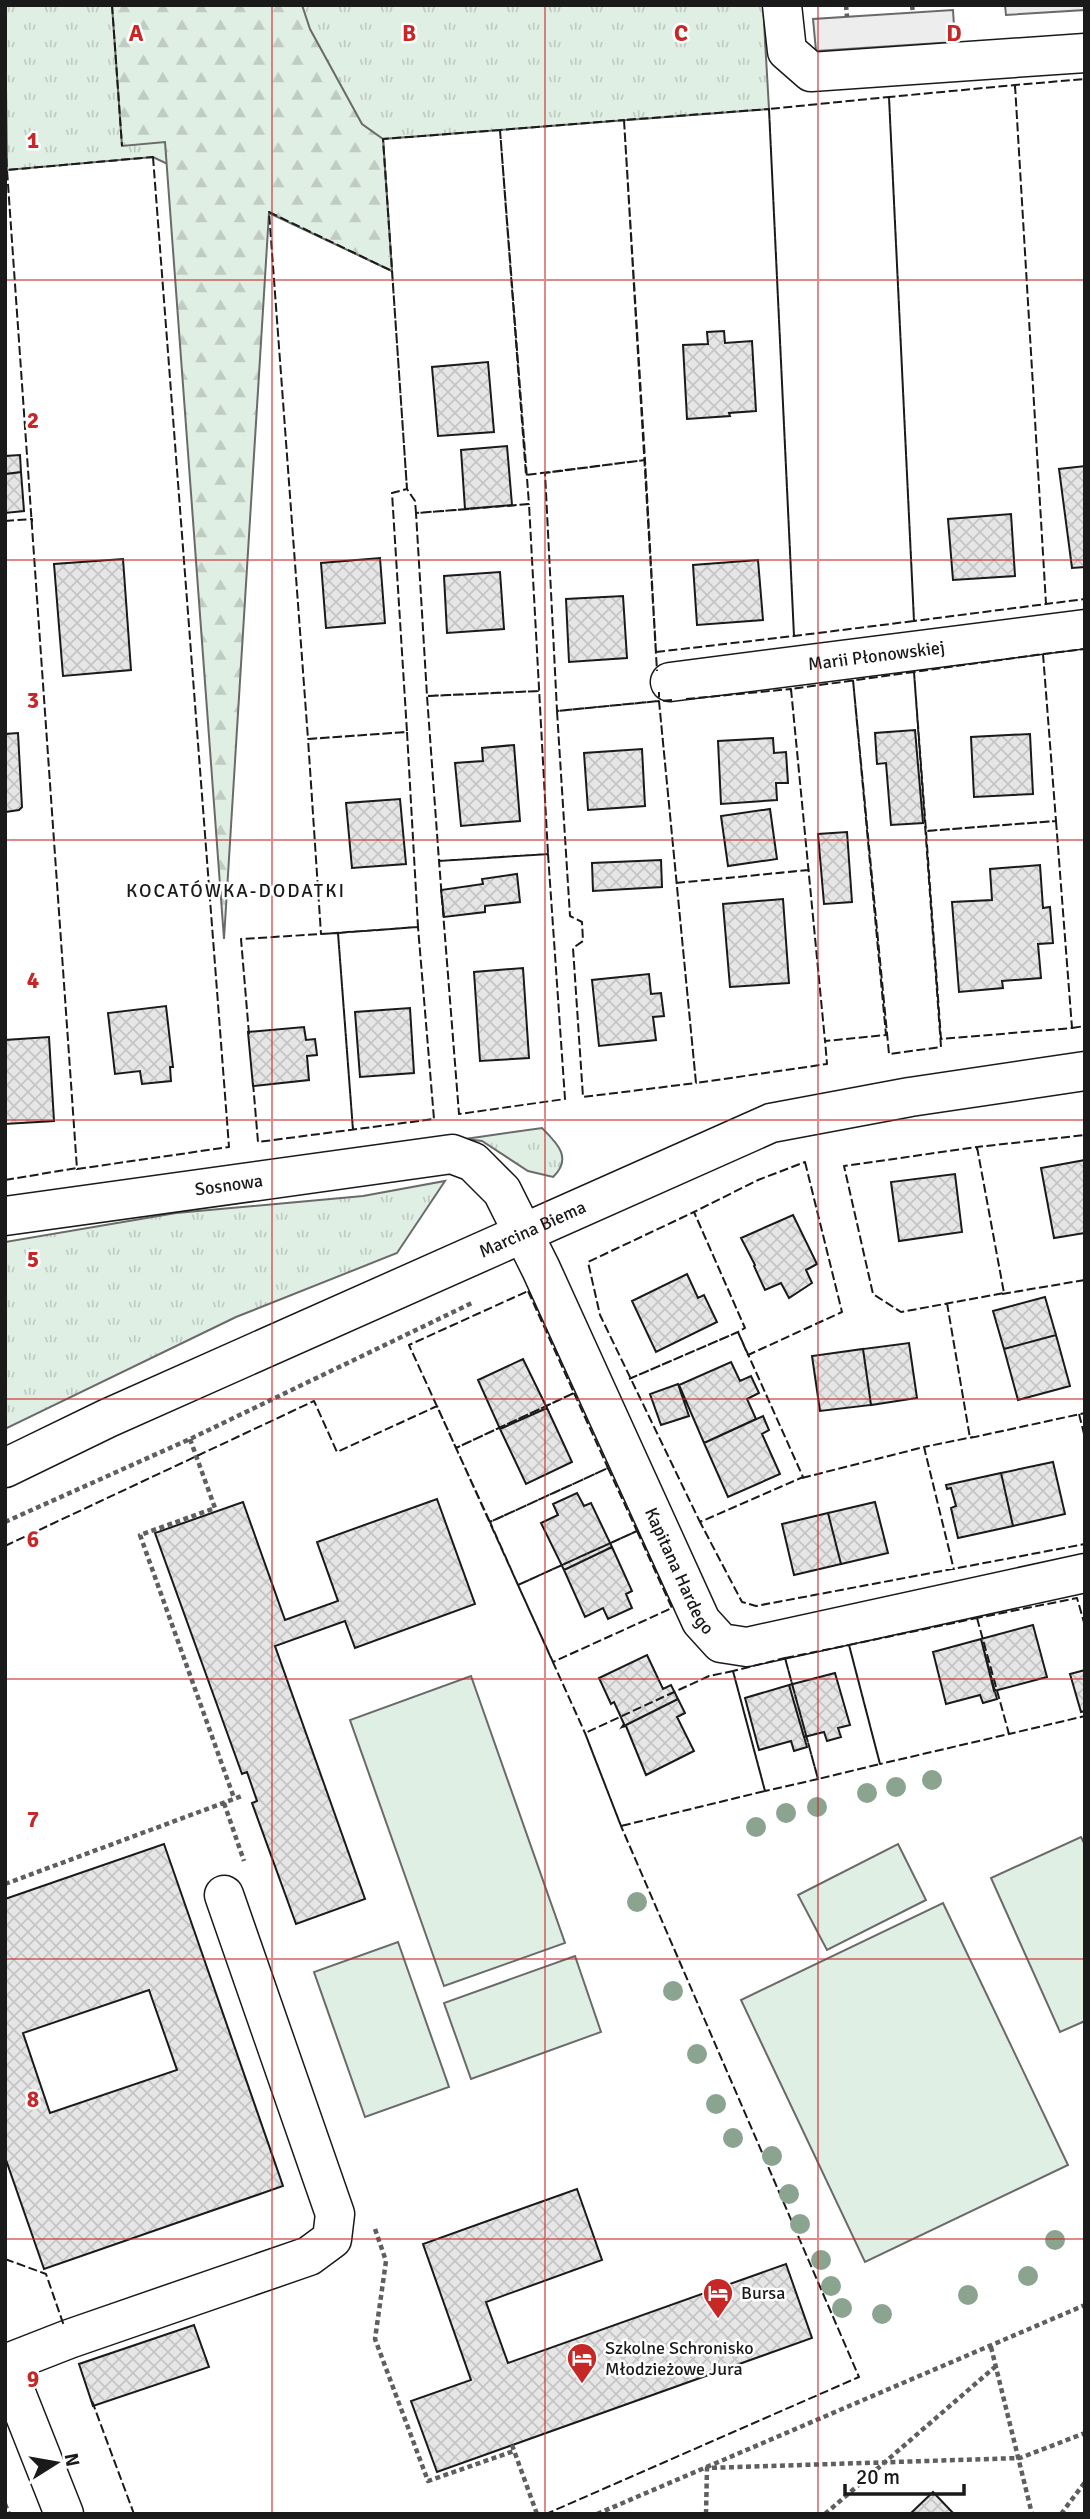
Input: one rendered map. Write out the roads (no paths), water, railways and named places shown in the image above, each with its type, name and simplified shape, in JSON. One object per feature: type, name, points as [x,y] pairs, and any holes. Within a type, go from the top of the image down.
[{"type":"street","points":[[782,5],[787,51],[811,72],[1085,53]]},
{"type":"street","name":"Marii Płonowskiej","points":[[670,681],[1085,629]]},
{"type":"street","name":"Marcina Biema","points":[[5,1468],[108,1418],[771,1123],[885,1101],[1085,1071]]},
{"type":"street","name":"Kapitana Hardego","points":[[452,1154],[473,1162],[502,1191],[701,1621],[721,1643],[747,1647],[1085,1573]]},
{"type":"street","name":"Sosnowa","points":[[5,1216],[452,1154]]},
{"type":"street","points":[[64,2514],[5,2365],[69,2339],[309,2256],[332,2239],[335,2214],[224,1895]]},
{"type":"place","name":"Bursa","points":[[718,2320]]},
{"type":"place","name":"Szkolne Schronisko Młodzieżowe Jura","points":[[582,2385]]},
{"type":"district","name":"KOCATÓWKA-DODATKI","points":[[236,891]]}]
